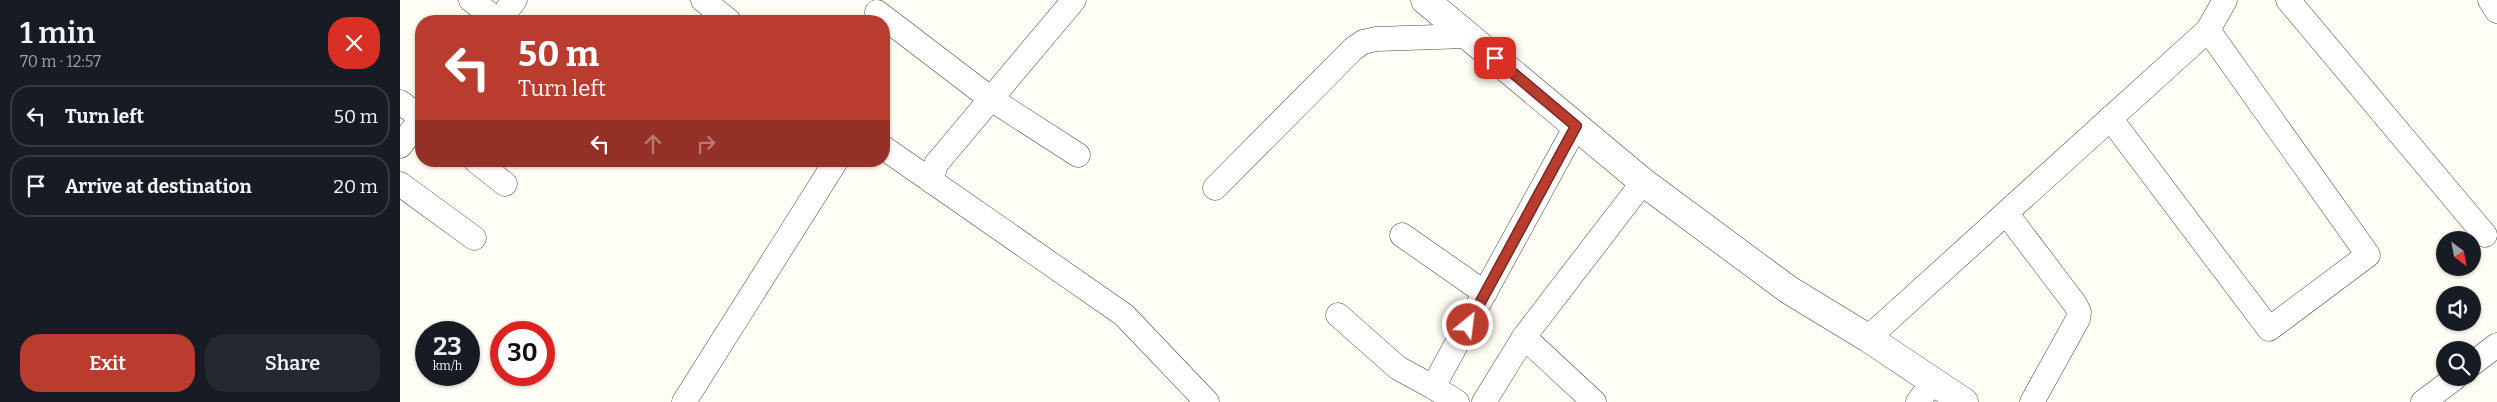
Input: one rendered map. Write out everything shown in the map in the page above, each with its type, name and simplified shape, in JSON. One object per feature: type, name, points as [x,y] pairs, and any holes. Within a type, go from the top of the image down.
[{"type":"street","points":[[471,0],[490,15]]},
{"type":"street","points":[[503,15],[515,0]]},
{"type":"street","points":[[703,0],[722,15]]},
{"type":"street","points":[[931,181],[936,164],[1074,0]]},
{"type":"street","points":[[1424,0],[1644,182],[1788,290],[1868,338],[1925,392],[1964,402]]},
{"type":"street","points":[[1868,338],[2208,30],[2225,0]]},
{"type":"street","points":[[2288,0],[2485,236]]},
{"type":"street","points":[[2490,0],[2497,11]]},
{"type":"street","points":[[877,12],[881,15]]},
{"type":"street","points":[[890,22],[991,99],[1078,155]]},
{"type":"street","points":[[2110,118],[2269,329],[2368,255],[2208,30]]},
{"type":"street","points":[[1215,188],[1353,49],[1363,42],[1376,39],[1468,36]]},
{"type":"street","points":[[400,102],[415,114]]},
{"type":"street","points":[[1434,387],[1576,126]]},
{"type":"street","points":[[400,146],[415,127]]},
{"type":"street","points":[[890,152],[1124,315],[1207,402]]},
{"type":"street","points":[[484,167],[505,184]]},
{"type":"street","points":[[684,402],[832,167]]},
{"type":"street","points":[[1484,402],[1524,337],[1644,182]]},
{"type":"street","points":[[400,184],[474,238]]},
{"type":"street","points":[[2006,213],[2075,304],[2078,312],[2078,319],[2032,402]]},
{"type":"street","points":[[1402,235],[1485,294]]},
{"type":"street","points":[[1338,315],[1398,368],[1434,387],[1457,402]]},
{"type":"street","points":[[1524,337],[1594,402]]},
{"type":"street","points":[[2481,357],[2497,345]]},
{"type":"street","points":[[2424,402],[2445,386]]},
{"type":"route","points":[[1468,325],[1576,126],[1495,58]]}]
